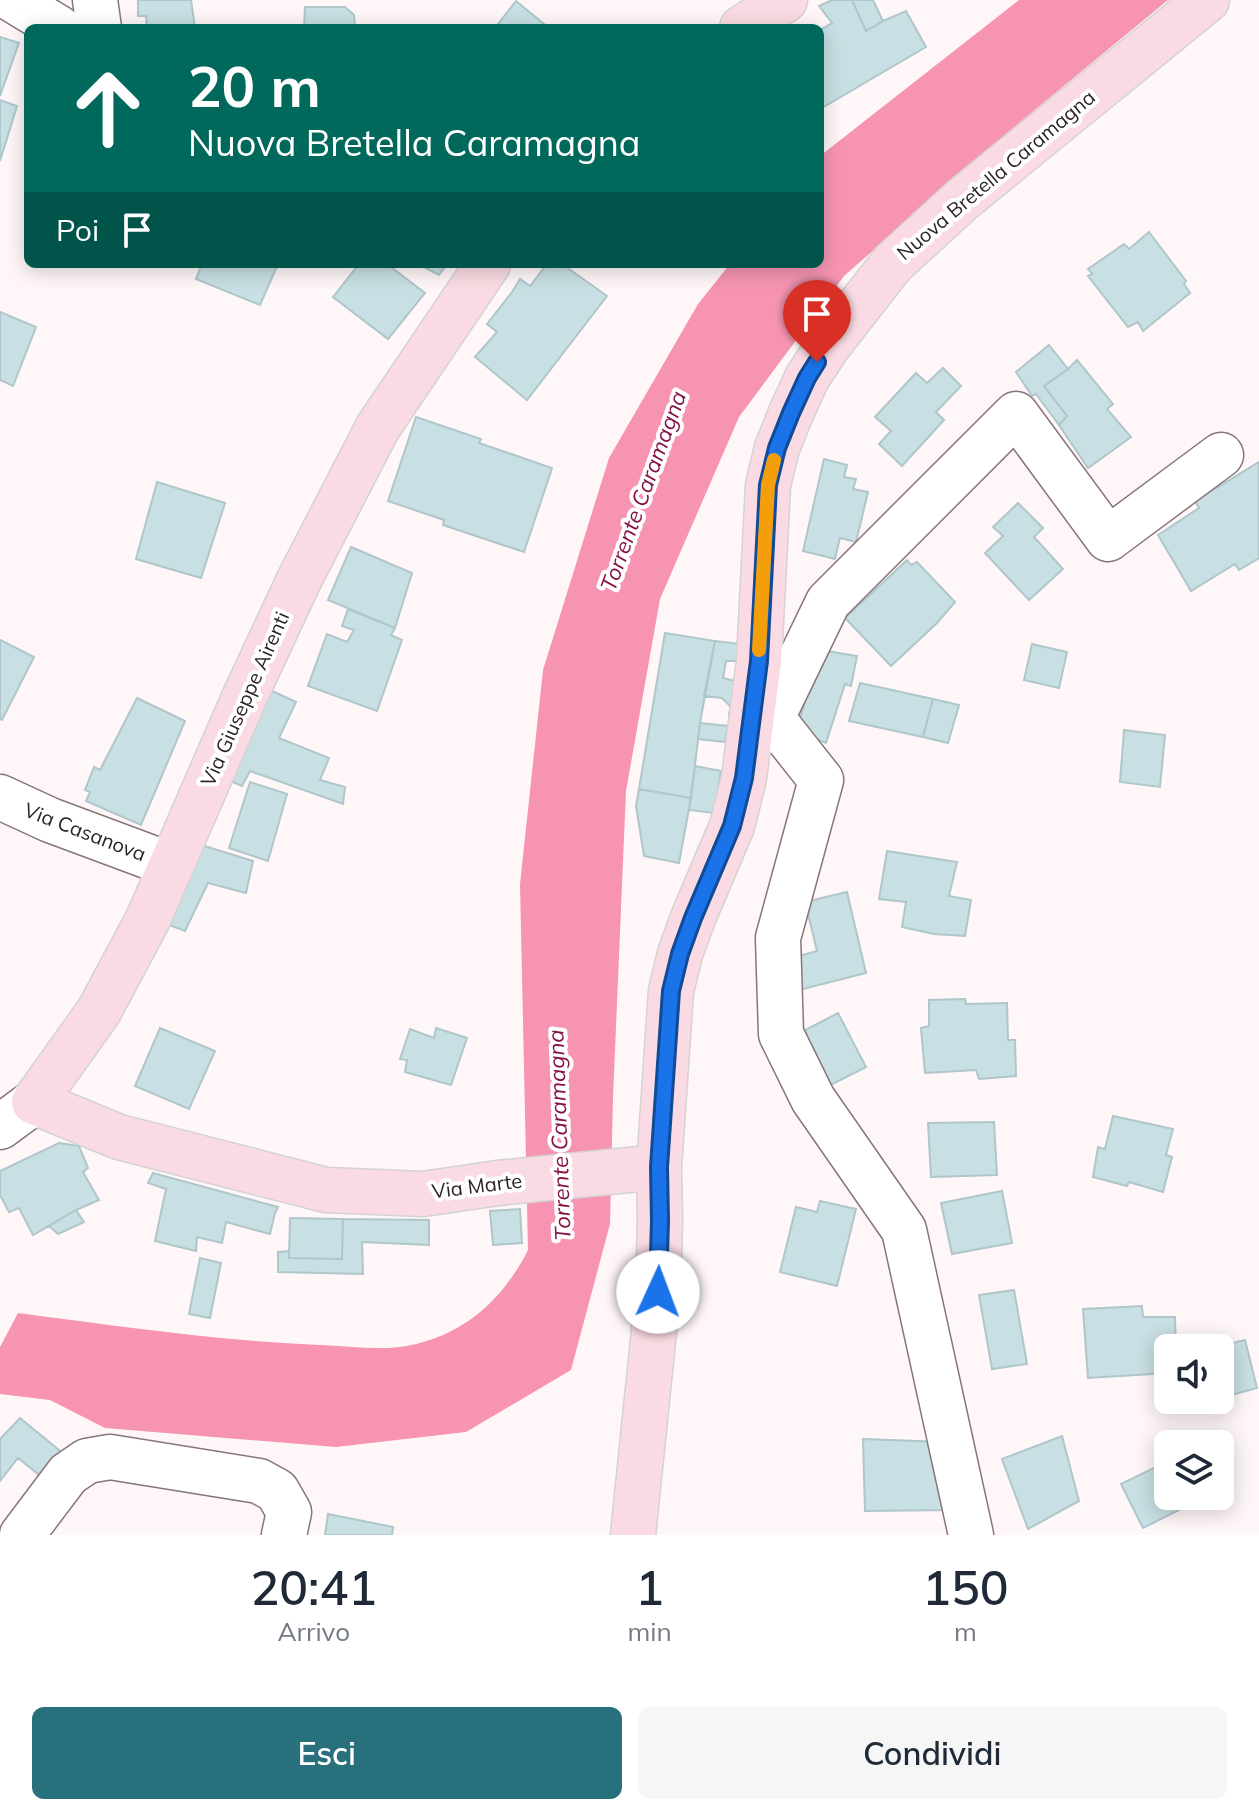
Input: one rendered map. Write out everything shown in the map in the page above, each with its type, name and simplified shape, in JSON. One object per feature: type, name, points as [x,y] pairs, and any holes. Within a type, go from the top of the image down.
[{"type":"main road","points":[[748,24],[785,0]]},
{"type":"main road","name":"Nuova Bretella Caramagna","points":[[659,1167],[671,991],[693,918],[732,826],[762,716],[759,661],[768,485],[777,448],[807,378],[892,264],[963,199],[1207,0]]},
{"type":"main road","name":"Via Giuseppe Airenti","points":[[17,1115],[99,1011],[148,919],[299,580],[378,427],[485,268]]},
{"type":"main road","name":"Via Marte","points":[[17,1115],[119,1137],[326,1190],[423,1194],[498,1183],[659,1167]]},
{"type":"main road","points":[[633,1535],[658,1292],[659,1167]]},
{"type":"street","points":[[13,0],[52,24]]},
{"type":"street","points":[[95,0],[98,24]]},
{"type":"street","points":[[971,1535],[904,1230],[813,1099],[781,1034],[778,938],[821,780],[762,716],[828,602],[1016,414],[1108,539],[1221,455]]},
{"type":"street","name":"Via Casanova","points":[[0,797],[50,820],[171,865]]},
{"type":"street","points":[[22,1535],[68,1474],[87,1461],[110,1457],[259,1481],[277,1491],[289,1512],[284,1535]]},
{"type":"water","name":"Torrente Caramagna","points":[[1019,0],[1168,0],[1007,133],[844,276],[739,417],[660,599],[626,791],[610,1224],[571,1370],[466,1432],[336,1447],[105,1428],[50,1400],[0,1394],[0,1347],[18,1313],[244,1340],[392,1348],[435,1338],[468,1321],[496,1297],[519,1267],[528,1250],[520,884],[543,670],[609,458],[698,304],[727,268],[824,268],[824,153]]},
{"type":"building","points":[[138,0],[191,0],[194,24],[147,24],[146,16],[138,16]]},
{"type":"building","points":[[832,0],[852,0],[866,31],[906,11],[926,47],[824,107],[824,28],[832,23],[819,6]]},
{"type":"building","points":[[852,0],[873,0],[883,21],[866,31]]},
{"type":"building","points":[[516,1],[544,24],[498,24]]},
{"type":"building","points":[[305,7],[345,7],[354,15],[355,24],[304,24]]},
{"type":"building","points":[[0,37],[19,43],[0,96]]},
{"type":"building","points":[[0,100],[17,106],[0,161]]},
{"type":"building","points":[[1149,232],[1186,281],[1184,284],[1190,293],[1143,331],[1138,322],[1128,327],[1088,276],[1092,274],[1088,269],[1124,244],[1129,249]]},
{"type":"building","points":[[200,268],[276,268],[260,305],[196,279]]},
{"type":"building","points":[[356,268],[392,268],[425,293],[388,339],[333,297]]},
{"type":"building","points":[[426,268],[444,268],[439,275]]},
{"type":"building","points":[[544,268],[568,268],[607,296],[527,400],[475,357],[497,332],[487,324],[520,279],[530,286]]},
{"type":"building","points":[[0,312],[36,327],[13,386],[0,380]]},
{"type":"building","points":[[1049,345],[1068,369],[1044,386],[1067,416],[1059,425],[1036,394],[1032,396],[1016,372]]},
{"type":"building","points":[[1077,360],[1113,404],[1107,409],[1131,437],[1088,468],[1059,425],[1067,416],[1044,386]]},
{"type":"building","points":[[943,368],[961,386],[936,412],[944,420],[902,466],[879,444],[891,431],[875,417],[916,373],[927,383]]},
{"type":"building","points":[[416,417],[552,468],[524,552],[443,525],[444,520],[388,501]]},
{"type":"building","points":[[824,459],[847,465],[844,477],[856,479],[853,489],[868,492],[856,542],[840,538],[835,559],[803,551]]},
{"type":"building","points":[[1259,462],[1259,558],[1239,570],[1235,564],[1191,591],[1158,535],[1199,508],[1195,501]]},
{"type":"building","points":[[157,482],[225,503],[201,578],[136,559]]},
{"type":"building","points":[[1018,503],[1043,528],[1034,537],[1063,569],[1029,600],[985,553],[1003,536],[993,527]]},
{"type":"building","points":[[351,547],[412,573],[395,628],[328,600]]},
{"type":"building","points":[[907,560],[911,565],[917,562],[955,602],[891,666],[845,618]]},
{"type":"building","points":[[348,609],[395,628],[391,635],[402,640],[377,711],[308,686],[327,634],[347,642],[354,630],[342,626]]},
{"type":"building","points":[[665,633],[715,641],[700,723],[691,798],[639,789]]},
{"type":"building","points":[[0,640],[34,657],[2,720],[0,719]]},
{"type":"building","points":[[715,641],[741,644],[738,661],[726,661],[723,678],[735,681],[731,707],[722,698],[704,696]]},
{"type":"building","points":[[1032,644],[1067,652],[1059,688],[1024,680]]},
{"type":"building","points":[[821,650],[857,656],[851,686],[845,684],[826,743],[796,731]]},
{"type":"building","points":[[860,683],[933,699],[923,737],[849,721]]},
{"type":"building","points":[[268,689],[296,702],[279,738],[329,758],[320,780],[345,787],[343,804],[250,771],[242,786],[230,781]]},
{"type":"building","points":[[137,698],[185,721],[141,825],[86,801],[90,792],[85,790],[94,767],[100,770]]},
{"type":"building","points":[[933,699],[959,705],[948,743],[923,737]]},
{"type":"building","points":[[700,723],[728,726],[725,742],[698,739]]},
{"type":"building","points":[[1124,730],[1165,735],[1160,787],[1120,782]]},
{"type":"building","points":[[695,766],[721,771],[714,813],[689,810]]},
{"type":"building","points":[[250,782],[287,794],[268,861],[229,848]]},
{"type":"building","points":[[639,789],[691,798],[679,863],[644,856],[636,806]]},
{"type":"building","points":[[198,844],[253,861],[246,893],[208,883],[185,931],[164,923]]},
{"type":"building","points":[[887,851],[957,862],[949,896],[971,900],[965,936],[934,934],[902,927],[906,902],[879,899]]},
{"type":"building","points":[[847,892],[866,973],[799,990],[792,958],[817,951],[805,902]]},
{"type":"building","points":[[965,999],[966,1004],[1007,1003],[1008,1040],[1015,1040],[1016,1076],[979,1079],[976,1070],[925,1073],[921,1028],[929,1026],[929,1000]]},
{"type":"building","points":[[838,1013],[866,1067],[817,1092],[790,1038]]},
{"type":"building","points":[[160,1028],[215,1051],[189,1109],[135,1086]]},
{"type":"building","points":[[436,1028],[467,1038],[451,1085],[405,1072],[407,1060],[400,1059],[410,1029],[434,1038]]},
{"type":"building","points":[[1113,1116],[1173,1129],[1166,1155],[1172,1157],[1163,1192],[1129,1182],[1127,1186],[1093,1177],[1098,1147],[1105,1149]]},
{"type":"building","points":[[994,1122],[997,1175],[931,1177],[928,1123]]},
{"type":"building","points":[[59,1143],[79,1146],[88,1168],[83,1172],[99,1200],[33,1235],[19,1208],[9,1212],[0,1195],[0,1171]]},
{"type":"building","points":[[153,1173],[278,1207],[270,1234],[226,1222],[222,1243],[197,1237],[196,1251],[155,1241],[166,1189],[148,1183]]},
{"type":"building","points":[[1002,1191],[1012,1243],[952,1254],[941,1203]]},
{"type":"building","points":[[820,1201],[856,1209],[837,1286],[780,1272],[796,1207],[817,1212]]},
{"type":"building","points":[[520,1209],[522,1243],[493,1245],[490,1211]]},
{"type":"building","points":[[76,1210],[84,1222],[58,1234],[49,1226]]},
{"type":"building","points":[[290,1218],[343,1219],[342,1259],[289,1258]]},
{"type":"building","points":[[343,1219],[429,1220],[429,1245],[362,1242],[363,1274],[278,1272],[278,1252],[289,1251],[289,1258],[342,1259]]},
{"type":"building","points":[[200,1258],[221,1263],[210,1318],[189,1314]]},
{"type":"building","points":[[1014,1290],[1027,1364],[992,1369],[979,1295]]},
{"type":"building","points":[[1142,1306],[1143,1317],[1175,1317],[1176,1334],[1154,1334],[1154,1374],[1088,1378],[1083,1309]]},
{"type":"building","points":[[1245,1340],[1257,1388],[1234,1394],[1234,1343]]},
{"type":"building","points":[[20,1418],[64,1454],[43,1478],[18,1458],[0,1481],[0,1439]]},
{"type":"building","points":[[1062,1436],[1079,1501],[1028,1529],[1002,1459]]},
{"type":"building","points":[[863,1439],[944,1442],[952,1510],[865,1511]]},
{"type":"building","points":[[1154,1468],[1154,1510],[1179,1510],[1143,1528],[1121,1484]]},
{"type":"building","points":[[328,1514],[393,1527],[392,1535],[325,1535]]},
{"type":"slow traffic","points":[[759,650],[768,485],[774,460]]},
{"type":"route","points":[[658,1292],[659,1167],[671,991],[693,918],[732,826],[744,778],[759,661],[768,485],[777,448],[817,362]]}]
